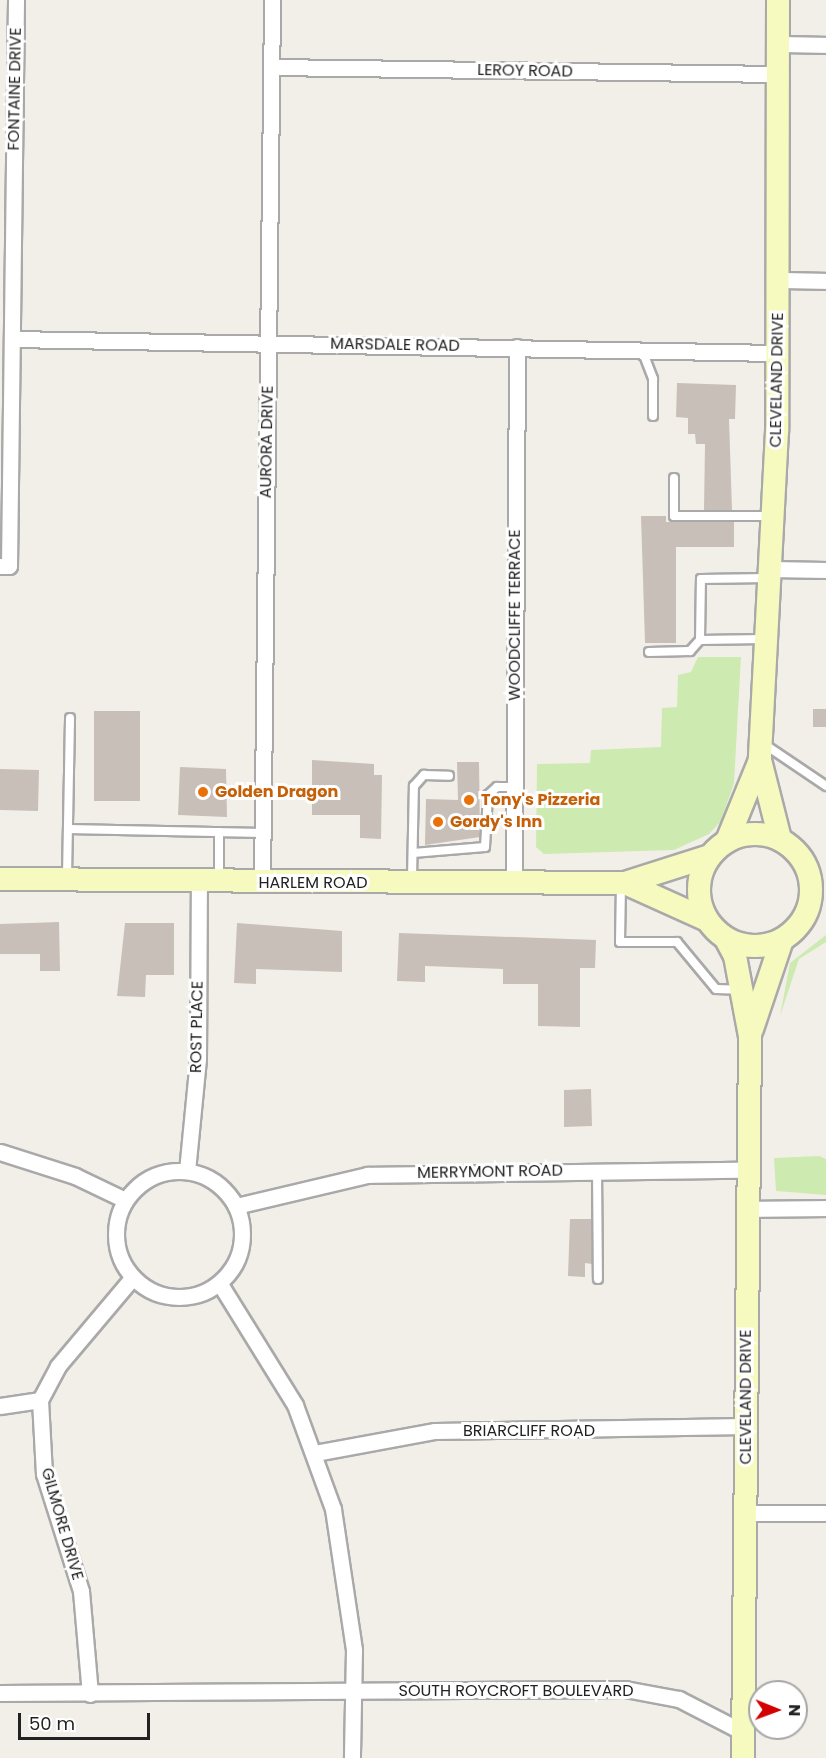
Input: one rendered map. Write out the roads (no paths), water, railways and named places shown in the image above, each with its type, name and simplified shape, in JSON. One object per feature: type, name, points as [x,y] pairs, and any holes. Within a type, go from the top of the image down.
[{"type":"street","name":"FONTAINE DRIVE","points":[[0,566],[9,566],[16,0]]},
{"type":"street","name":"AURORA DRIVE","points":[[262,884],[272,0]]},
{"type":"street","name":"CLEVELAND DRIVE","points":[[778,0],[779,353],[760,751],[780,839]]},
{"type":"street","points":[[778,44],[826,45]]},
{"type":"street","name":"LEROY ROAD","points":[[271,67],[778,74]]},
{"type":"street","points":[[779,280],[826,281]]},
{"type":"street","name":"MARSDALE ROAD","points":[[12,339],[779,353]]},
{"type":"street","name":"WOODCLIFFE TERRACE","points":[[514,882],[517,347]]},
{"type":"street","points":[[770,573],[826,570]]},
{"type":"street","name":"CLEVELAND DRIVE","points":[[727,841],[760,751]]},
{"type":"street","points":[[826,873],[805,862],[780,839],[748,834],[727,841],[710,856],[700,881],[707,920],[726,939],[754,947],[782,940],[801,923],[826,914]]},
{"type":"street","name":"HARLEM ROAD","points":[[0,879],[262,884],[623,882],[710,856]]},
{"type":"street","points":[[801,923],[812,886],[805,862]]},
{"type":"street","name":"HARLEM ROAD","points":[[623,882],[707,920]]},
{"type":"street","name":"ROST PLACE","points":[[187,1171],[198,1059],[209,883]]},
{"type":"street","name":"CLEVELAND DRIVE","points":[[726,939],[741,990],[750,1036],[743,1758]]},
{"type":"street","name":"CLEVELAND DRIVE","points":[[750,1036],[782,940]]},
{"type":"street","points":[[0,1152],[75,1176],[125,1200]]},
{"type":"street","name":"MERRYMONT ROAD","points":[[236,1206],[368,1175],[748,1170]]},
{"type":"street","points":[[187,1171],[223,1188],[236,1206],[243,1239],[234,1267],[220,1284],[180,1299],[150,1291],[132,1278],[116,1243],[125,1200],[145,1180],[187,1171]]},
{"type":"street","points":[[747,1209],[826,1208]]},
{"type":"street","points":[[0,1406],[40,1400],[58,1366],[132,1278]]},
{"type":"street","points":[[220,1284],[272,1365],[315,1453],[348,1589],[352,1758]]},
{"type":"street","name":"GILMORE DRIVE","points":[[40,1400],[44,1474],[81,1591],[90,1694]]},
{"type":"street","name":"BRIARCLIFF ROAD","points":[[315,1453],[435,1431],[746,1426]]},
{"type":"street","points":[[745,1513],[826,1513]]},
{"type":"street","name":"SOUTH ROYCROFT BOULEVARD","points":[[0,1693],[626,1689],[679,1699],[744,1732]]},
{"type":"lane","points":[[642,350],[653,379],[653,416]]},
{"type":"lane","points":[[674,478],[674,516],[773,516]]},
{"type":"lane","points":[[649,652],[690,651],[700,640],[700,579],[770,573]]},
{"type":"lane","points":[[700,640],[766,639]]},
{"type":"lane","points":[[67,880],[70,718]]},
{"type":"lane","points":[[760,751],[826,786]]},
{"type":"lane","points":[[412,883],[414,786],[424,776],[449,776]]},
{"type":"lane","points":[[413,853],[485,847],[488,795],[497,787],[514,787]]},
{"type":"lane","points":[[68,829],[263,833]]},
{"type":"lane","points":[[209,883],[219,832]]},
{"type":"lane","points":[[623,882],[620,942],[676,942],[716,989],[741,990]]},
{"type":"lane","points":[[597,1171],[598,1279]]},
{"type":"place","name":"Golden Dragon","points":[[203,792]]},
{"type":"place","name":"Tony's Pizzeria","points":[[469,800]]},
{"type":"place","name":"Gordy's Inn","points":[[438,822]]}]
